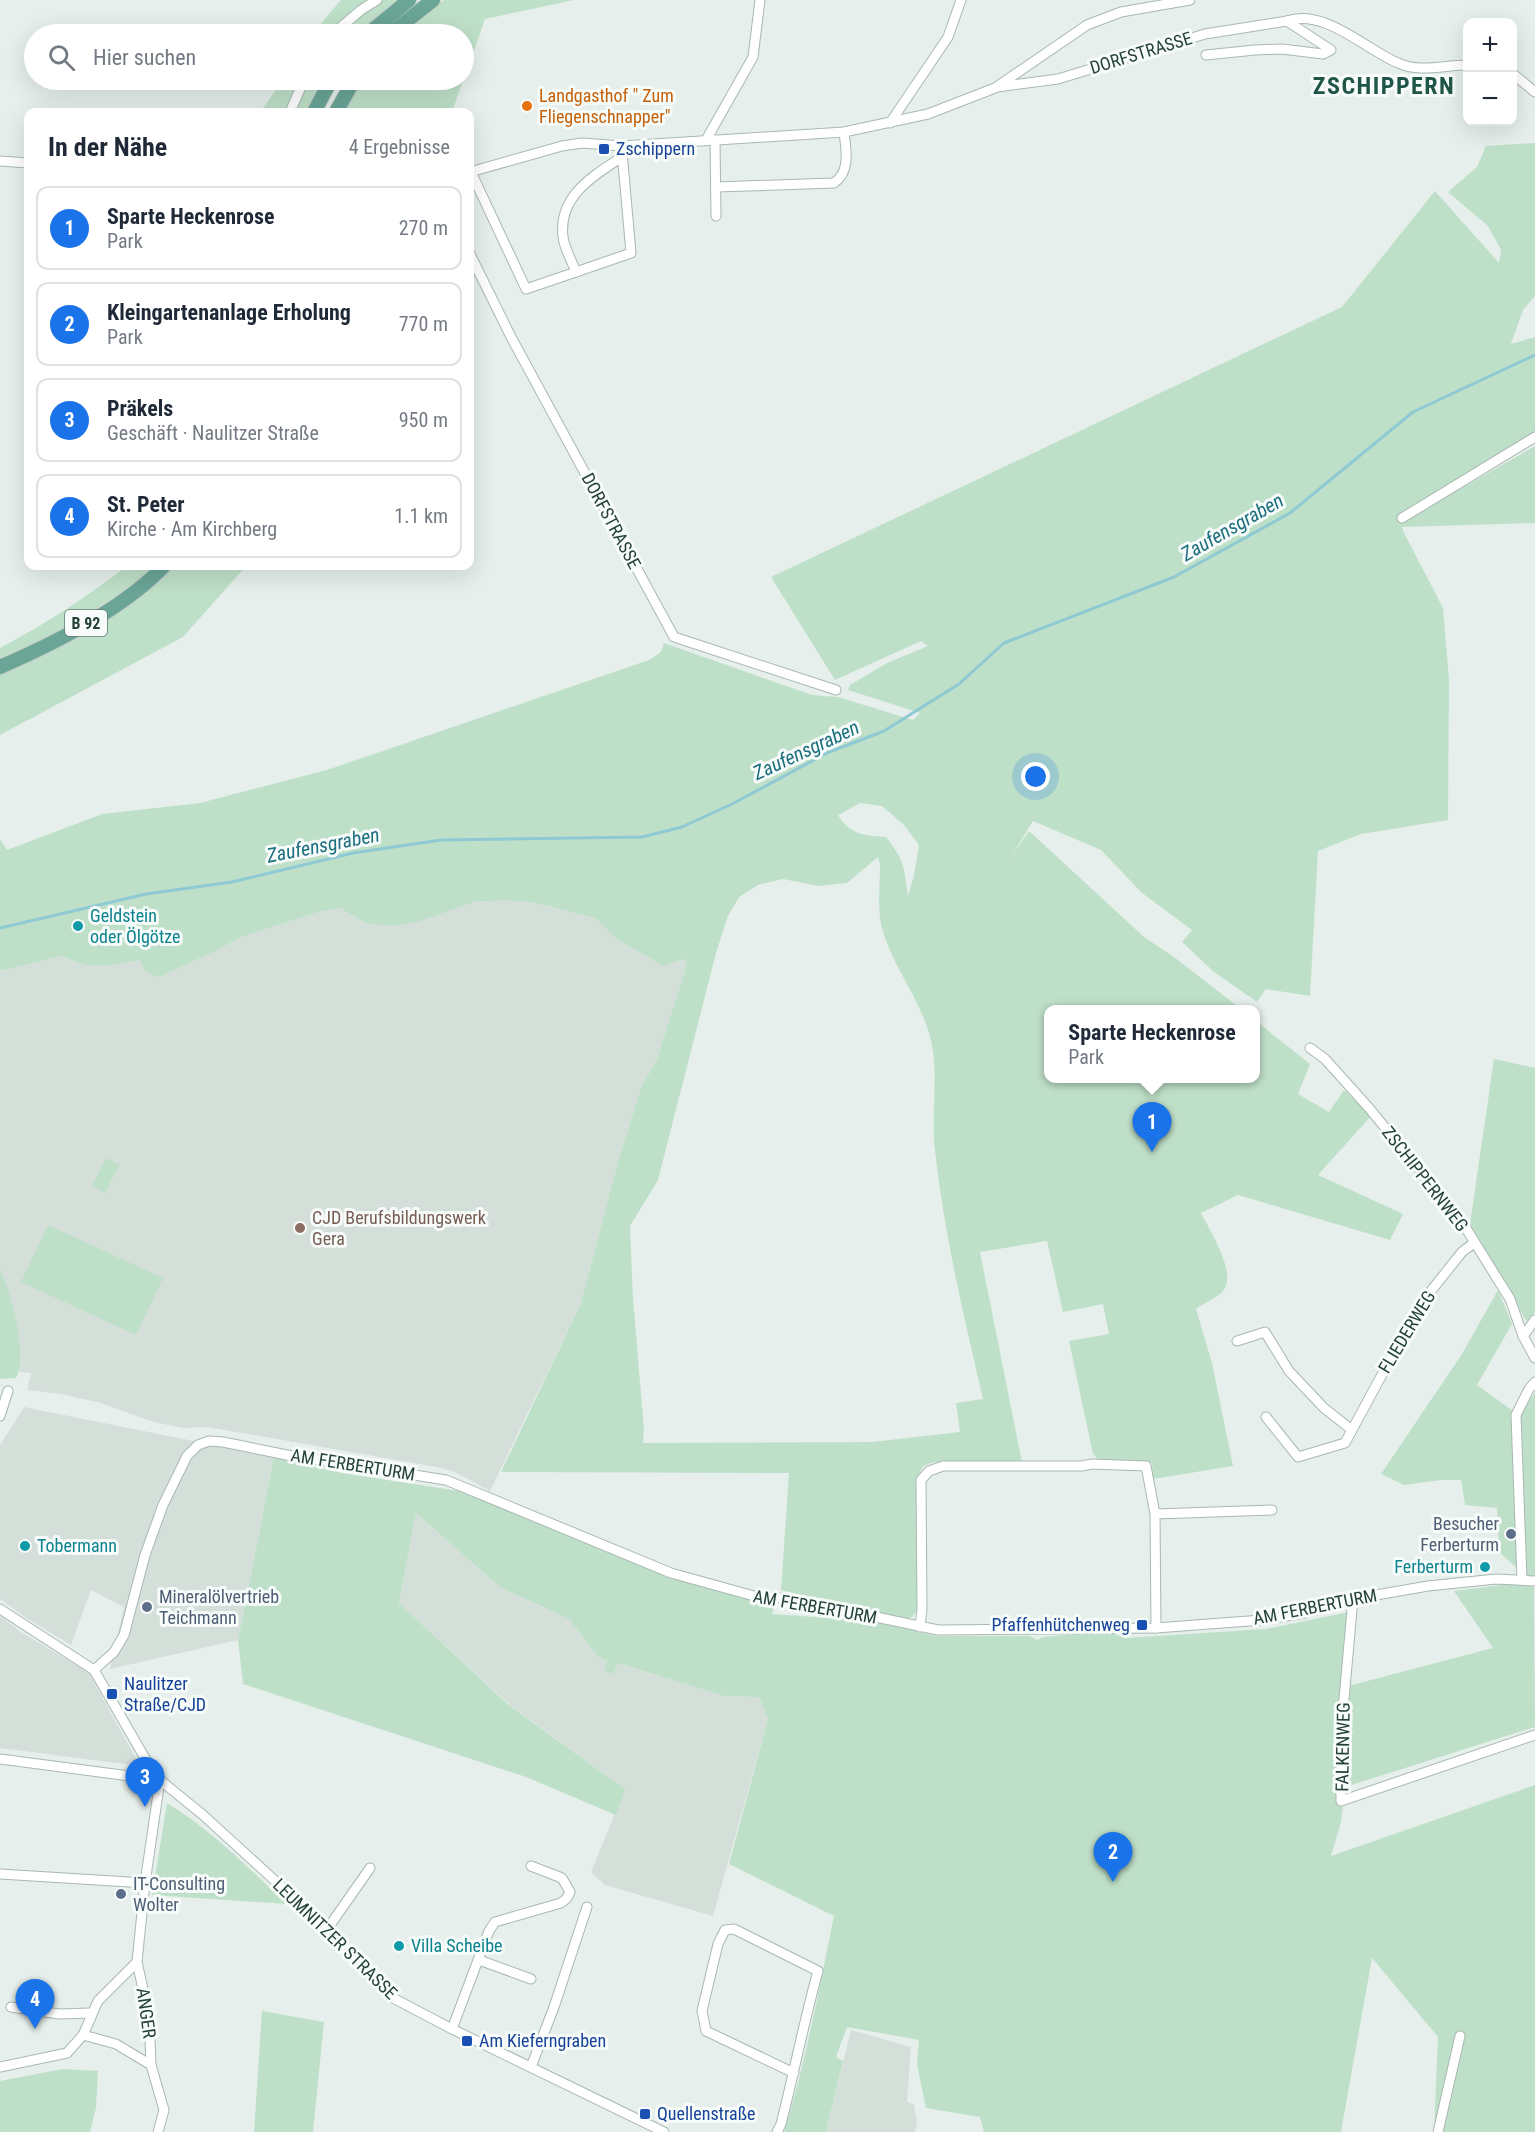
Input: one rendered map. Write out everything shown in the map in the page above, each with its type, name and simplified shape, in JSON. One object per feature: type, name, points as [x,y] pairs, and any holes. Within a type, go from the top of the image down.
[{"type":"main road","points":[[380,24],[409,0]]},
{"type":"main road","points":[[403,24],[433,0]]},
{"type":"main road","points":[[316,108],[326,90]]},
{"type":"main road","points":[[338,108],[348,90]]},
{"type":"main road","name":"B 92","points":[[0,667],[66,635],[107,610],[160,570]]},
{"type":"street","points":[[345,24],[377,0]]},
{"type":"street","points":[[716,216],[716,187],[711,140],[753,57],[760,0]]},
{"type":"street","points":[[890,123],[948,37],[961,0]]},
{"type":"street","name":"DORFSTRASSE","points":[[474,171],[562,146],[582,143],[622,152],[711,140],[844,132],[928,114],[995,88],[1087,26],[1121,12],[1190,0]]},
{"type":"street","name":"DORFSTRASSE","points":[[995,88],[1058,79],[1205,34],[1287,21],[1299,17],[1339,28],[1399,64],[1425,68],[1463,65]]},
{"type":"street","name":"DORFSTRASSE","points":[[1206,55],[1282,49],[1323,54],[1331,50],[1287,21]]},
{"type":"street","points":[[1517,77],[1535,92]]},
{"type":"street","points":[[292,108],[300,90]]},
{"type":"street","points":[[716,187],[834,183],[841,178],[846,161],[844,132]]},
{"type":"street","points":[[474,180],[526,289],[631,253],[622,152]]},
{"type":"street","points":[[576,272],[563,238],[565,214],[579,187],[622,152]]},
{"type":"street","points":[[0,161],[24,163]]},
{"type":"street","name":"DORFSTRASSE","points":[[474,262],[511,337],[674,637],[836,690]]},
{"type":"street","points":[[1402,518],[1535,437]]},
{"type":"street","name":"ZSCHIPPERNWEG","points":[[1310,1048],[1325,1059],[1368,1108],[1462,1222],[1510,1299],[1523,1335],[1535,1358]]},
{"type":"street","name":"FLIEDERWEG","points":[[1266,1417],[1298,1457],[1345,1443],[1419,1306],[1461,1252],[1474,1243]]},
{"type":"street","points":[[1523,1335],[1535,1320]]},
{"type":"street","points":[[1237,1341],[1265,1332],[1289,1371],[1324,1408],[1353,1430]]},
{"type":"street","points":[[1522,1580],[1516,1414],[1535,1382]]},
{"type":"street","points":[[0,1416],[8,1391]]},
{"type":"street","name":"AM FERBERTURM","points":[[94,1670],[114,1652],[124,1635],[144,1555],[163,1505],[187,1456],[198,1445],[209,1441],[446,1480],[671,1573],[754,1596],[785,1598],[938,1630],[1156,1628],[1262,1620],[1305,1613],[1353,1599],[1428,1586],[1496,1580],[1535,1581]]},
{"type":"street","points":[[920,1627],[922,1609],[921,1480],[929,1471],[943,1466],[1082,1466],[1092,1464],[1146,1466],[1155,1514],[1156,1628]]},
{"type":"street","points":[[1155,1514],[1272,1510]]},
{"type":"street","name":"FALKENWEG","points":[[1353,1599],[1341,1732],[1341,1800],[1535,1735]]},
{"type":"street","points":[[0,1609],[94,1670]]},
{"type":"street","name":"LEUMNITZER STRASSE","points":[[94,1670],[160,1780],[203,1815],[283,1888],[393,1998],[664,2132]]},
{"type":"street","points":[[0,1760],[160,1780]]},
{"type":"street","name":"ANGER","points":[[158,2132],[164,2110],[151,2065],[149,2016],[137,1962],[145,1883],[160,1780]]},
{"type":"street","points":[[452,2029],[489,1931],[495,1922],[561,1903],[570,1892],[562,1878],[531,1866]]},
{"type":"street","points":[[326,1931],[370,1868]]},
{"type":"street","points":[[0,1874],[145,1883]]},
{"type":"street","points":[[531,2067],[554,2007],[587,1907]]},
{"type":"street","points":[[777,2132],[794,2073],[818,1971],[734,1929],[725,1930],[718,1944],[702,2011],[706,2031],[794,2073]]},
{"type":"street","points":[[478,1960],[531,1979]]},
{"type":"street","points":[[0,2067],[68,2053],[83,2035],[98,2001],[137,1962]]},
{"type":"street","points":[[11,2007],[59,2014],[91,2013]]},
{"type":"street","name":"ANGER","points":[[83,2035],[116,2044],[151,2065]]},
{"type":"street","points":[[1438,2132],[1460,2036]]},
{"type":"shaded area","name":"CJD Berufsbildungswerk Gera","points":[[506,900],[536,903],[595,918],[615,938],[663,966],[683,959],[687,964],[656,1062],[642,1085],[619,1158],[581,1303],[490,1491],[455,1472],[437,1467],[208,1427],[184,1428],[153,1422],[101,1403],[61,1394],[27,1390],[31,1373],[19,1372],[19,1341],[14,1312],[0,1269],[0,971],[62,956],[84,965],[114,965],[140,960],[159,977],[239,938],[322,911],[340,908],[365,923],[449,910],[474,902]]},
{"type":"shaded area","points":[[24,1407],[274,1457],[238,1640],[110,1669],[124,1607],[91,1590],[71,1645],[0,1599],[0,1445]]},
{"type":"shaded area","points":[[416,1513],[500,1587],[569,1619],[597,1656],[607,1661],[604,1671],[618,1663],[724,1696],[759,1697],[768,1719],[713,1916],[605,1885],[591,1872],[625,1789],[511,1706],[399,1603]]},
{"type":"shaded area","points":[[0,1616],[21,1632],[89,1673],[140,1766],[0,1748]]},
{"type":"shaded area","points":[[851,2030],[911,2047],[907,2102],[914,2104],[917,2123],[915,2132],[826,2132]]},
{"type":"green space","points":[[341,0],[370,0],[338,24],[321,24]]},
{"type":"green space","points":[[383,0],[400,0],[372,24],[350,24]]},
{"type":"green space","points":[[444,0],[574,0],[485,19],[474,50],[474,24],[410,24]]},
{"type":"green space","points":[[276,90],[296,90],[288,108],[263,108]]},
{"type":"green space","points":[[305,90],[320,90],[310,108],[297,108]]},
{"type":"green space","points":[[355,90],[460,90],[453,108],[345,108]]},
{"type":"green space","points":[[1535,143],[1535,296],[1523,310],[1511,344],[1535,337],[1535,432],[1451,484],[1457,491],[1535,446],[1535,523],[1402,527],[1443,608],[1449,679],[1448,820],[1361,834],[1318,851],[1310,996],[1266,989],[1257,1002],[1214,972],[1182,942],[1192,930],[1142,893],[1101,850],[1033,821],[1011,857],[1029,831],[1144,937],[1236,1005],[1044,1005],[1044,1083],[1260,1083],[1260,1024],[1310,1064],[1298,1094],[1329,1112],[1344,1090],[1371,1116],[1318,1175],[1403,1214],[1390,1240],[1238,1195],[1201,1213],[1221,1252],[1227,1274],[1227,1283],[1223,1291],[1196,1309],[1212,1363],[1233,1466],[1153,1479],[1152,1463],[1101,1462],[1093,1454],[1069,1341],[1109,1334],[1103,1304],[1063,1312],[1047,1241],[980,1252],[1022,1462],[934,1462],[923,1466],[918,1476],[917,1610],[912,1617],[903,1619],[781,1590],[789,1473],[501,1472],[581,1303],[619,1158],[642,1085],[656,1062],[687,964],[683,959],[663,966],[615,938],[595,918],[536,903],[506,900],[474,902],[420,921],[392,926],[365,923],[340,908],[322,911],[239,938],[159,977],[146,972],[140,960],[114,965],[84,965],[62,956],[0,971],[0,839],[7,850],[102,814],[200,803],[330,769],[649,660],[661,652],[664,643],[812,695],[838,697],[913,720],[920,713],[848,690],[850,685],[887,663],[928,646],[921,641],[835,680],[771,577],[1342,307],[1435,191],[1499,263],[1501,250],[1488,226],[1448,192],[1477,167],[1486,146]],"holes":[[[860,803],[882,806],[904,825],[919,845],[908,896],[903,865],[886,837],[859,833],[848,827],[838,815]],[[878,857],[879,897],[882,928],[893,957],[922,1014],[932,1045],[934,1137],[939,1181],[955,1275],[983,1399],[956,1403],[960,1432],[872,1442],[643,1443],[630,1226],[658,1180],[716,953],[728,916],[739,897],[758,885],[783,879],[819,886],[847,883]]]},
{"type":"green space","points":[[122,570],[150,570],[119,594],[80,618],[0,661],[0,648],[97,589]]},
{"type":"green space","points":[[167,570],[242,570],[183,637],[0,735],[0,673],[144,591]]},
{"type":"green space","points":[[1494,1059],[1535,1068],[1535,1312],[1527,1322],[1470,1224]]},
{"type":"green space","points":[[106,1158],[119,1165],[105,1193],[92,1186]]},
{"type":"green space","points":[[48,1225],[163,1278],[136,1335],[21,1282]]},
{"type":"green space","points":[[0,1269],[9,1292],[17,1324],[20,1354],[16,1378],[0,1379]]},
{"type":"green space","points":[[1498,1290],[1512,1324],[1477,1385],[1520,1416],[1535,1392],[1535,1579],[1529,1579],[1499,1552],[1497,1508],[1465,1505],[1461,1480],[1404,1485],[1381,1474],[1462,1354]]},
{"type":"green space","points":[[274,1457],[342,1473],[459,1491],[679,1580],[775,1604],[772,1614],[874,1621],[936,1636],[1030,1636],[1037,1640],[1043,1637],[1107,1631],[1125,1638],[1266,1629],[1349,1612],[1345,1720],[1348,1686],[1493,1648],[1454,1591],[1517,1583],[1534,1587],[1535,1727],[1345,1787],[1341,1822],[1331,1856],[1535,1785],[1535,2132],[1434,2132],[1438,2037],[1372,1958],[1341,2132],[984,2132],[980,2117],[926,2108],[917,2065],[919,2040],[847,2027],[836,2057],[843,2061],[826,2132],[784,2132],[806,2052],[834,1916],[729,1864],[768,1719],[759,1697],[724,1696],[618,1663],[613,1674],[604,1670],[607,1661],[597,1656],[569,1619],[500,1587],[416,1513],[399,1603],[510,1706],[625,1789],[616,1815],[526,1777],[243,1684],[238,1640]]},
{"type":"green space","points":[[167,1803],[215,1838],[287,1904],[152,1895]]},
{"type":"green space","points":[[262,2011],[324,2022],[313,2132],[254,2132]]},
{"type":"green space","points":[[63,2069],[98,2071],[96,2108],[90,2132],[0,2132],[0,2081]]},
{"type":"waterway","name":"Zaufensgraben","points":[[0,928],[146,894],[232,882],[353,853],[441,840],[642,837],[682,827],[734,803],[827,753],[884,731],[959,684],[1004,643],[1174,577],[1290,513],[1413,412],[1535,355]]},
{"type":"place","name":"Landgasthof \" Zum Fliegenschnapper\"","points":[[527,106]]},
{"type":"place","name":"Zschippern","points":[[604,149]]},
{"type":"place","name":"Geldstein oder Ölgötze","points":[[78,926]]},
{"type":"place","name":"Sparte Heckenrose","points":[[1152,1152]]},
{"type":"place","name":"CJD Berufsbildungswerk Gera","points":[[300,1228]]},
{"type":"place","name":"Besucher Ferberturm","points":[[1511,1534]]},
{"type":"place","name":"Tobermann","points":[[25,1546]]},
{"type":"place","name":"Ferberturm","points":[[1485,1567]]},
{"type":"place","name":"Mineralölvertrieb Teichmann","points":[[147,1607]]},
{"type":"place","name":"Pfaffenhütchenweg","points":[[1142,1625]]},
{"type":"place","name":"Naulitzer Straße/CJD","points":[[112,1694]]},
{"type":"place","name":"Präkels","points":[[145,1807]]},
{"type":"place","name":"Kleingartenanlage Erholung","points":[[1113,1882]]},
{"type":"place","name":"IT-Consulting Wolter","points":[[121,1894]]},
{"type":"place","name":"Villa Scheibe","points":[[399,1946]]},
{"type":"place","name":"St. Peter","points":[[35,2029]]},
{"type":"place","name":"Am Kieferngraben","points":[[467,2041]]},
{"type":"place","name":"Quellenstraße","points":[[645,2114]]},
{"type":"district","name":"ZSCHIPPERN","points":[[1384,86]]}]
